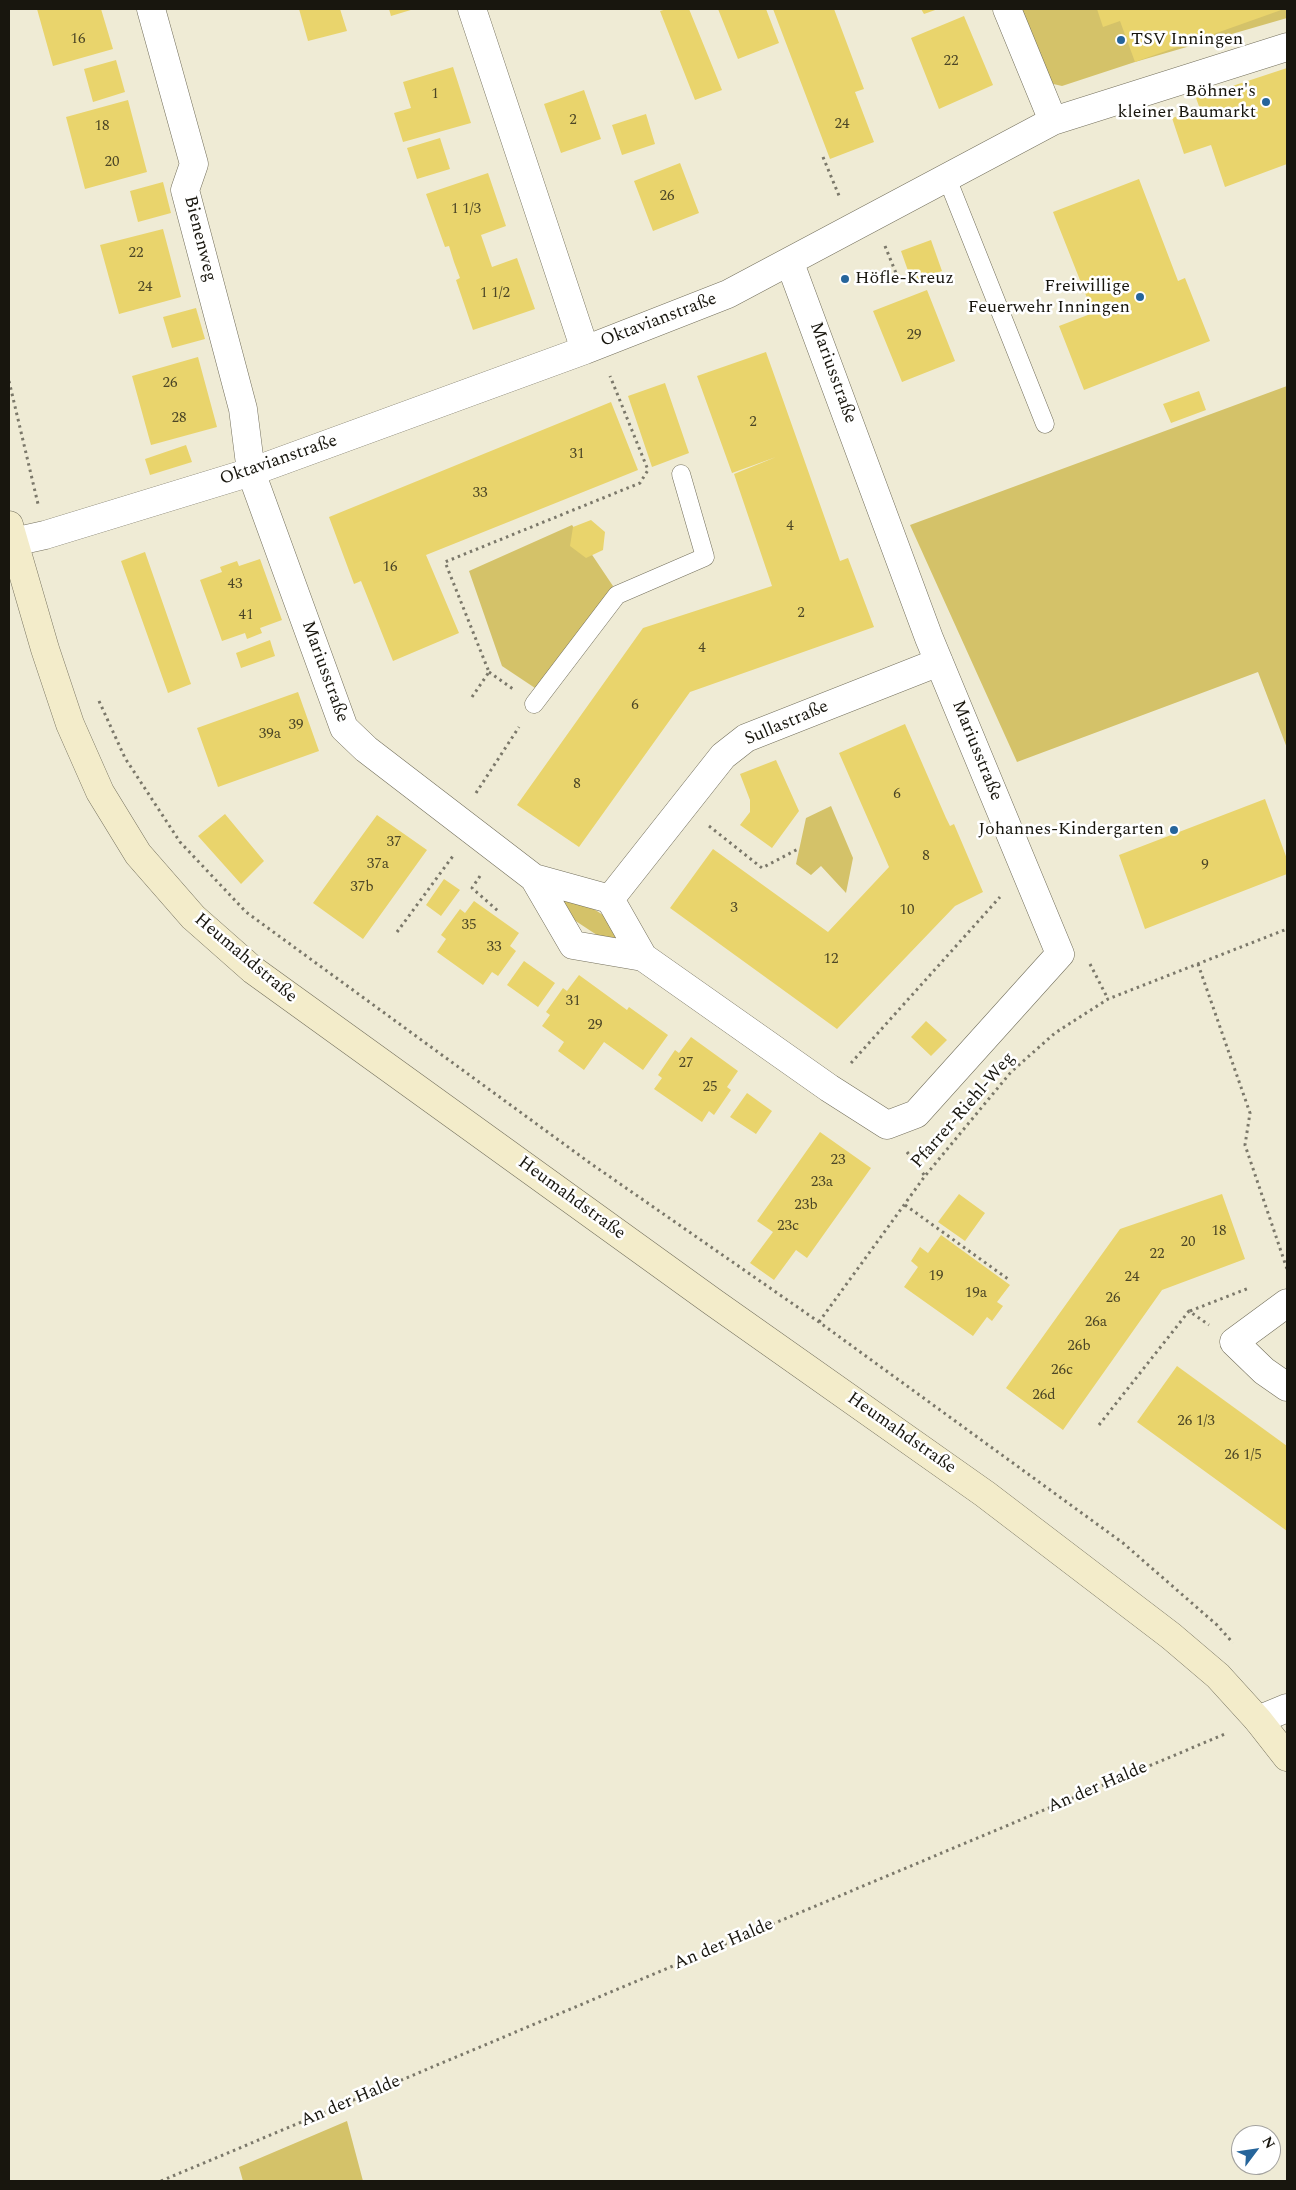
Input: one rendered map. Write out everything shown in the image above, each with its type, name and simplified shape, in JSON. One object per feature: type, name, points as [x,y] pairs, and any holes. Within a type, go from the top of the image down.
[{"type":"main road","name":"Heumahdstraße","points":[[10,536],[70,724],[100,792],[138,854],[193,917],[253,970],[713,1302],[986,1494],[1171,1636],[1218,1676],[1258,1720],[1287,1757]]},
{"type":"street","name":"Bienenweg","points":[[151,9],[194,164],[185,190],[243,409],[251,472]]},
{"type":"street","points":[[472,9],[591,347]]},
{"type":"street","points":[[1007,9],[1053,122]]},
{"type":"street","name":"Oktavianstraße","points":[[10,536],[45,535],[251,472],[591,347],[728,294],[1053,122],[1287,47]]},
{"type":"street","name":"Mariusstraße","points":[[534,878],[610,899],[643,957],[829,1088],[887,1125],[916,1114],[1060,954],[939,662],[790,262]]},
{"type":"street","name":"Mariusstraße","points":[[251,472],[344,728],[366,749],[534,878],[573,946],[643,957]]},
{"type":"street","name":"Sullastraße","points":[[610,899],[723,756],[746,738],[939,662]]},
{"type":"street","points":[[1287,1303],[1234,1342],[1264,1371],[1287,1387]]},
{"type":"street","points":[[1258,1720],[1287,1708]]},
{"type":"lane","points":[[947,178],[1045,424]]},
{"type":"lane","points":[[534,704],[618,595],[705,557],[681,474]]},
{"type":"path","points":[[823,157],[852,229]]},
{"type":"path","points":[[397,932],[465,824],[534,704],[489,672],[445,562],[640,482],[648,470],[591,347]]},
{"type":"path","points":[[9,381],[45,535]]},
{"type":"path","points":[[472,697],[489,672]]},
{"type":"path","points":[[98,698],[125,758],[180,842],[246,912],[590,1163],[820,1322],[1124,1543],[1217,1625],[1236,1646]]},
{"type":"path","points":[[684,806],[762,868],[798,849]]},
{"type":"path","points":[[829,1088],[1025,871]]},
{"type":"path","name":"Pfarrer-Riehl-Weg","points":[[820,1322],[925,1176],[1011,1072],[1056,1033],[1108,999],[1287,929]]},
{"type":"path","points":[[1198,964],[1250,1113],[1245,1145],[1287,1269]]},
{"type":"path","points":[[905,1206],[1008,1279]]},
{"type":"path","points":[[1099,1425],[1189,1311],[1252,1287]]},
{"type":"path","points":[[1189,1311],[1234,1342]]},
{"type":"path","name":"An der Halde","points":[[161,2181],[1258,1720]]},
{"type":"shaded area","name":"TSV Inningen","points":[[1017,9],[1287,9],[1287,18],[1135,62],[1062,86],[1049,83]]},
{"type":"shaded area","points":[[1287,386],[1287,748],[1258,672],[1017,762],[910,525]]},
{"type":"shaded area","points":[[572,525],[613,586],[538,690],[502,666],[469,571]]},
{"type":"shaded area","points":[[831,806],[853,858],[846,893],[821,866],[811,875],[796,864],[806,818]]},
{"type":"shaded area","points":[[572,895],[617,924],[618,939],[606,941],[562,912],[560,900]]},
{"type":"shaded area","points":[[347,2121],[363,2181],[243,2181],[239,2167]]},
{"type":"building","points":[[37,9],[101,9],[113,49],[53,66]]},
{"type":"building","points":[[299,9],[340,9],[347,31],[308,41]]},
{"type":"building","points":[[389,9],[414,9],[391,16]]},
{"type":"building","points":[[667,9],[689,9],[722,90],[695,100],[660,11]]},
{"type":"building","points":[[718,9],[766,9],[779,43],[738,59]]},
{"type":"building","points":[[773,9],[834,9],[864,89],[855,92],[874,142],[830,159]]},
{"type":"building","points":[[921,9],[938,9],[924,14]]},
{"type":"building","points":[[1097,9],[1284,9],[1135,62],[1120,21],[1103,27]]},
{"type":"building","points":[[964,16],[993,85],[939,109],[911,38]]},
{"type":"building","points":[[116,60],[125,92],[93,102],[84,69]]},
{"type":"building","points":[[453,67],[471,123],[403,142],[394,113],[411,108],[403,82]]},
{"type":"building","points":[[1287,68],[1287,164],[1225,187],[1211,145],[1184,154],[1172,118],[1200,109],[1196,98]]},
{"type":"building","points":[[584,90],[601,139],[561,153],[544,104]]},
{"type":"building","points":[[128,100],[147,172],[85,189],[66,117]]},
{"type":"building","points":[[646,114],[655,144],[622,155],[612,125]]},
{"type":"building","points":[[440,138],[450,169],[417,179],[407,148]]},
{"type":"building","points":[[680,163],[699,213],[653,231],[634,181]]},
{"type":"building","points":[[488,173],[506,226],[481,235],[492,267],[517,258],[535,309],[473,330],[456,280],[460,278],[449,246],[445,247],[426,194]]},
{"type":"building","name":"Freiwillige Feuerwehr Inningen","points":[[1139,179],[1178,281],[1185,278],[1210,341],[1084,390],[1059,326],[1093,313],[1053,212]]},
{"type":"building","points":[[163,182],[171,213],[138,222],[130,191]]},
{"type":"building","points":[[163,229],[181,297],[119,314],[100,245]]},
{"type":"building","points":[[931,240],[942,271],[912,282],[901,251]]},
{"type":"building","points":[[927,290],[955,361],[902,382],[873,311]]},
{"type":"building","points":[[196,308],[205,339],[172,348],[163,317]]},
{"type":"building","points":[[766,352],[840,561],[848,558],[874,627],[690,692],[579,847],[517,805],[643,628],[772,586],[734,474],[776,457],[732,473],[697,376]]},
{"type":"building","points":[[198,357],[217,427],[151,445],[132,376]]},
{"type":"building","points":[[665,383],[689,453],[652,467],[628,396]]},
{"type":"building","points":[[1199,391],[1206,410],[1171,423],[1163,404]]},
{"type":"building","points":[[611,402],[638,470],[426,555],[459,633],[393,661],[361,581],[354,584],[329,517]]},
{"type":"building","points":[[186,445],[192,462],[150,475],[145,459]]},
{"type":"building","points":[[591,520],[605,532],[603,550],[586,558],[570,546],[573,527]]},
{"type":"building","points":[[145,552],[191,684],[168,693],[121,561]]},
{"type":"building","points":[[260,559],[282,620],[260,628],[262,633],[247,639],[245,633],[222,641],[200,580],[222,572],[220,567],[237,561],[239,566]]},
{"type":"building","points":[[270,640],[275,656],[241,668],[236,653]]},
{"type":"building","points":[[298,692],[319,751],[218,787],[197,728]]},
{"type":"building","points":[[905,724],[946,818],[950,826],[954,824],[983,892],[955,906],[837,1029],[670,908],[713,849],[828,932],[889,867],[839,753]]},
{"type":"building","points":[[776,760],[799,811],[772,848],[740,825],[750,812],[750,800],[740,774]]},
{"type":"building","points":[[1265,799],[1287,859],[1287,874],[1145,929],[1119,855]]},
{"type":"building","points":[[225,814],[264,861],[241,884],[198,836]]},
{"type":"building","points":[[377,815],[427,850],[363,939],[313,903]]},
{"type":"building","points":[[444,879],[460,890],[441,916],[426,905]]},
{"type":"building","points":[[474,901],[519,933],[510,946],[516,951],[498,976],[492,972],[483,985],[437,952],[446,939],[441,935],[460,909],[465,913]]},
{"type":"building","points":[[524,961],[555,983],[538,1007],[507,985]]},
{"type":"building","points":[[579,975],[627,1010],[629,1007],[668,1035],[643,1070],[604,1042],[584,1070],[558,1051],[564,1042],[542,1026],[550,1015],[546,1012],[563,988],[567,991]]},
{"type":"building","points":[[926,1021],[947,1040],[931,1056],[911,1037]]},
{"type":"building","points":[[691,1037],[738,1071],[727,1087],[731,1090],[714,1115],[709,1111],[702,1122],[654,1089],[662,1078],[658,1075],[675,1050],[679,1053]]},
{"type":"building","points":[[747,1093],[772,1111],[756,1134],[730,1117]]},
{"type":"building","points":[[820,1132],[871,1168],[807,1258],[796,1250],[774,1280],[750,1263],[773,1232],[757,1221]]},
{"type":"building","points":[[959,1194],[985,1213],[965,1241],[938,1222]]},
{"type":"building","points":[[1222,1194],[1245,1259],[1162,1290],[1063,1430],[1006,1388],[1120,1229]]},
{"type":"building","points":[[941,1235],[1010,1285],[997,1302],[1003,1306],[992,1321],[987,1317],[973,1336],[904,1287],[918,1267],[911,1261],[920,1247],[928,1253]]},
{"type":"building","points":[[1177,1366],[1287,1446],[1287,1531],[1137,1422]]},
{"type":"place","name":"TSV Inningen","points":[[1121,40]]},
{"type":"place","name":"Böhner's kleiner Baumarkt","points":[[1266,102]]},
{"type":"place","name":"Höfle-Kreuz","points":[[845,279]]},
{"type":"place","name":"Freiwillige Feuerwehr Inningen","points":[[1140,297]]},
{"type":"place","name":"Johannes-Kindergarten","points":[[1174,830]]}]
